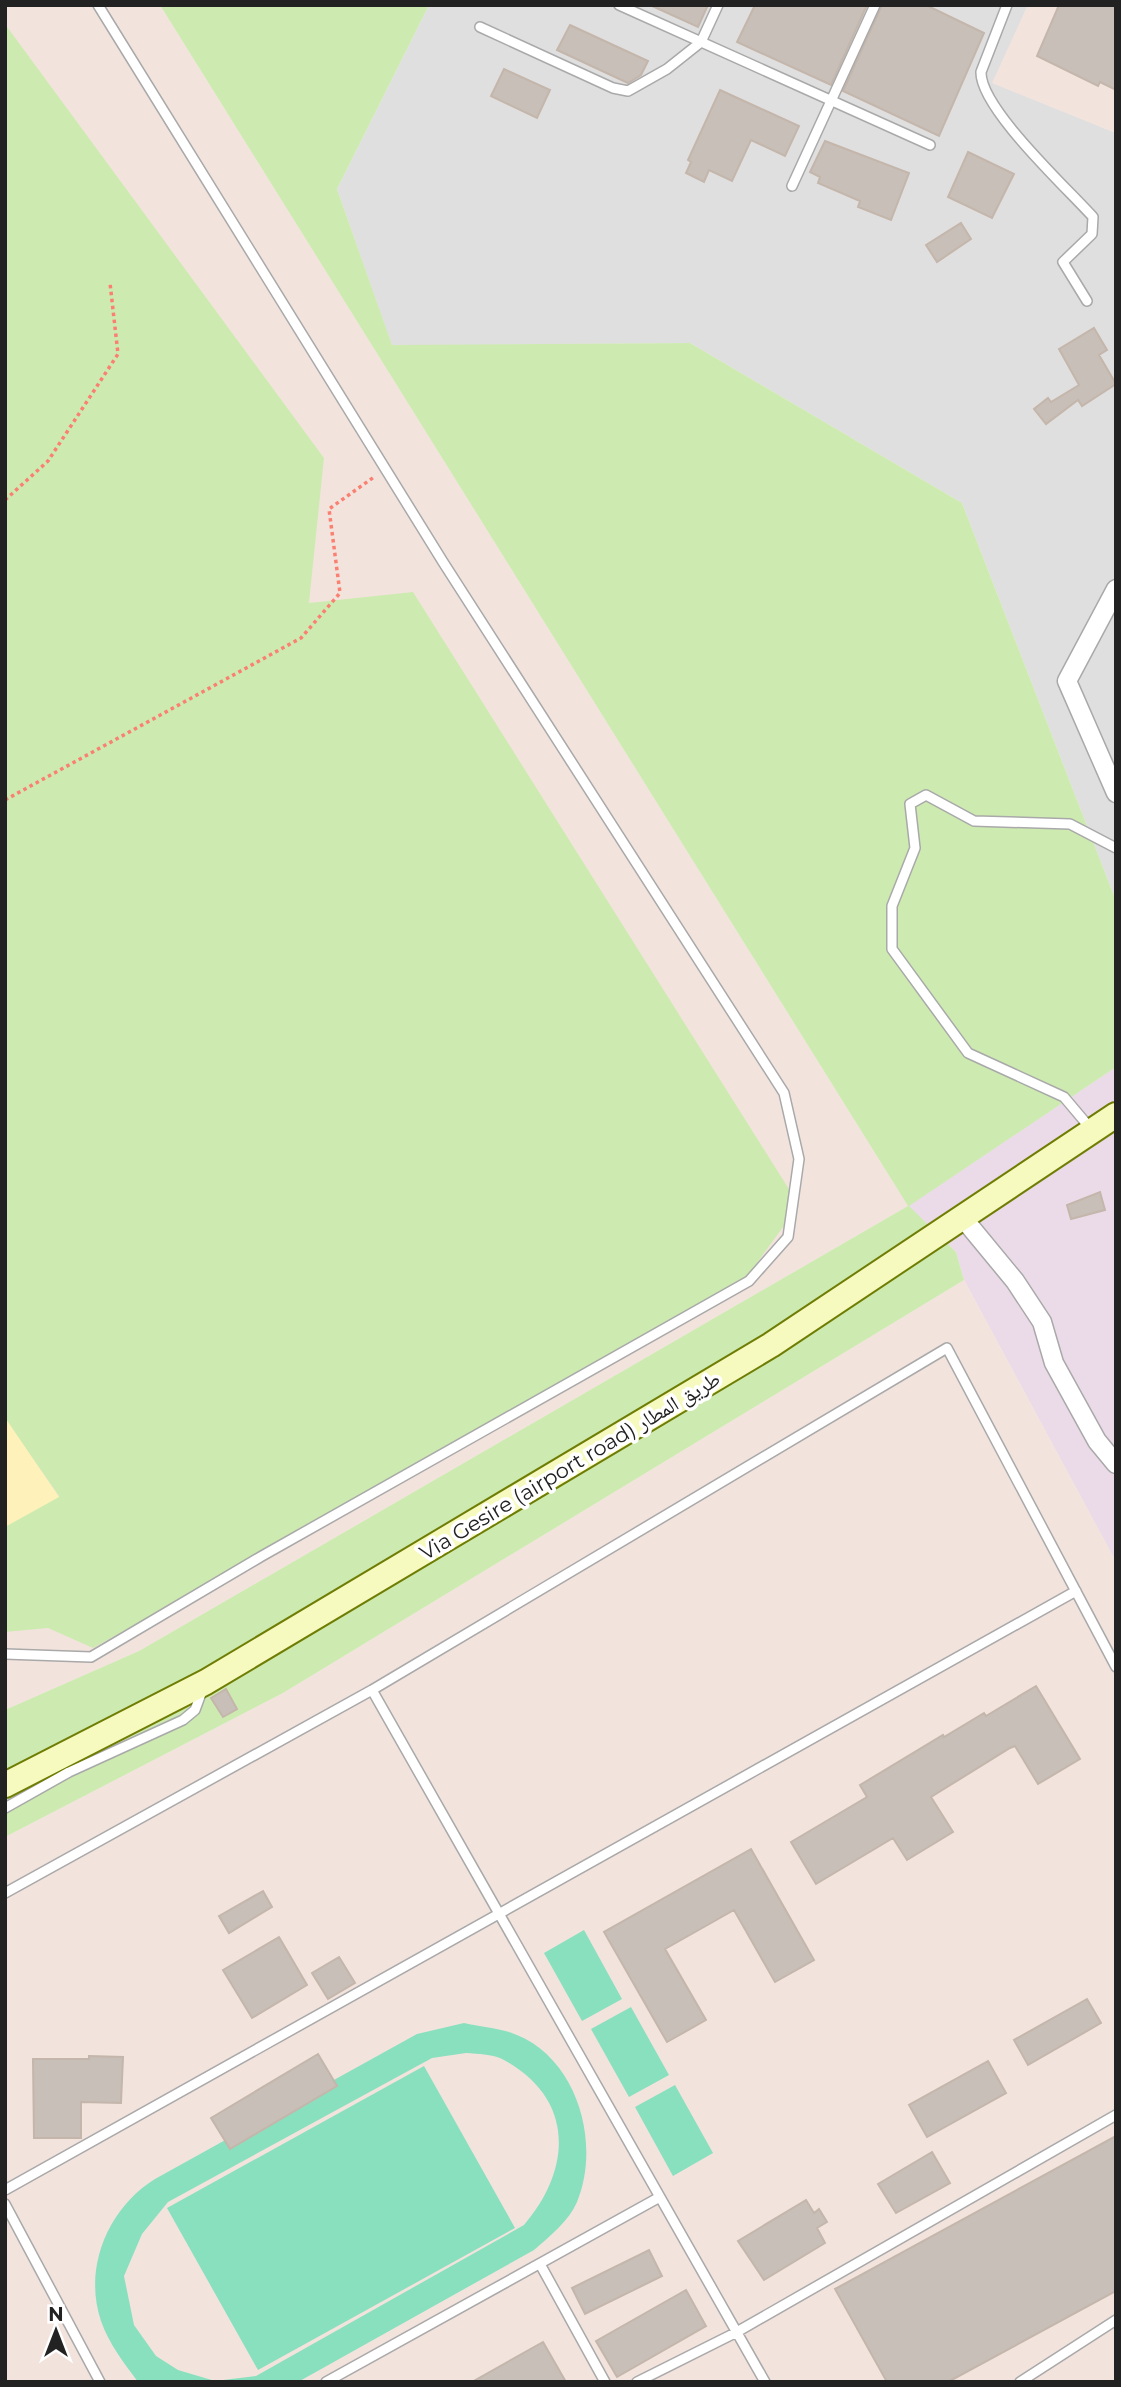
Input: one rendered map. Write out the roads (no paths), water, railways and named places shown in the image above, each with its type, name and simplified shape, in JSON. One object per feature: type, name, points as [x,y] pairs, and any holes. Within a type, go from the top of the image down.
[{"type":"main road","name":"Via Gesire (airport road) طريق المطار","points":[[5,1785],[205,1682],[771,1345],[1116,1115]]},
{"type":"street","points":[[1116,589],[1068,681],[1116,793]]},
{"type":"street","points":[[963,1218],[1015,1281],[1042,1322],[1054,1363],[1097,1441],[1116,1464]]},
{"type":"lane","points":[[5,1654],[91,1657],[274,1549],[749,1281],[788,1237],[799,1159],[784,1093],[385,469],[98,5]]},
{"type":"lane","points":[[619,5],[930,145]]},
{"type":"lane","points":[[480,27],[613,88],[628,91],[667,69],[701,42],[718,5]]},
{"type":"lane","points":[[792,186],[874,5]]},
{"type":"lane","points":[[1003,7],[981,72],[981,83],[1007,124],[1093,217],[1093,234],[1063,262],[1087,301]]},
{"type":"lane","points":[[1092,1130],[1064,1097],[968,1053],[891,949],[892,906],[915,848],[910,804],[926,795],[974,821],[1070,824],[1116,848]]},
{"type":"lane","points":[[5,1893],[372,1690],[947,1348],[1116,1667]]},
{"type":"lane","points":[[5,2190],[1076,1591]]},
{"type":"lane","points":[[5,1808],[69,1772],[183,1720],[195,1710],[205,1682]]},
{"type":"lane","points":[[372,1690],[658,2198],[765,2382]]},
{"type":"lane","points":[[637,2382],[735,2333],[1116,2115]]},
{"type":"lane","points":[[326,2382],[658,2198]]},
{"type":"lane","points":[[5,2204],[100,2382]]},
{"type":"lane","points":[[540,2264],[605,2382]]},
{"type":"lane","points":[[1020,2382],[1116,2320]]}]
